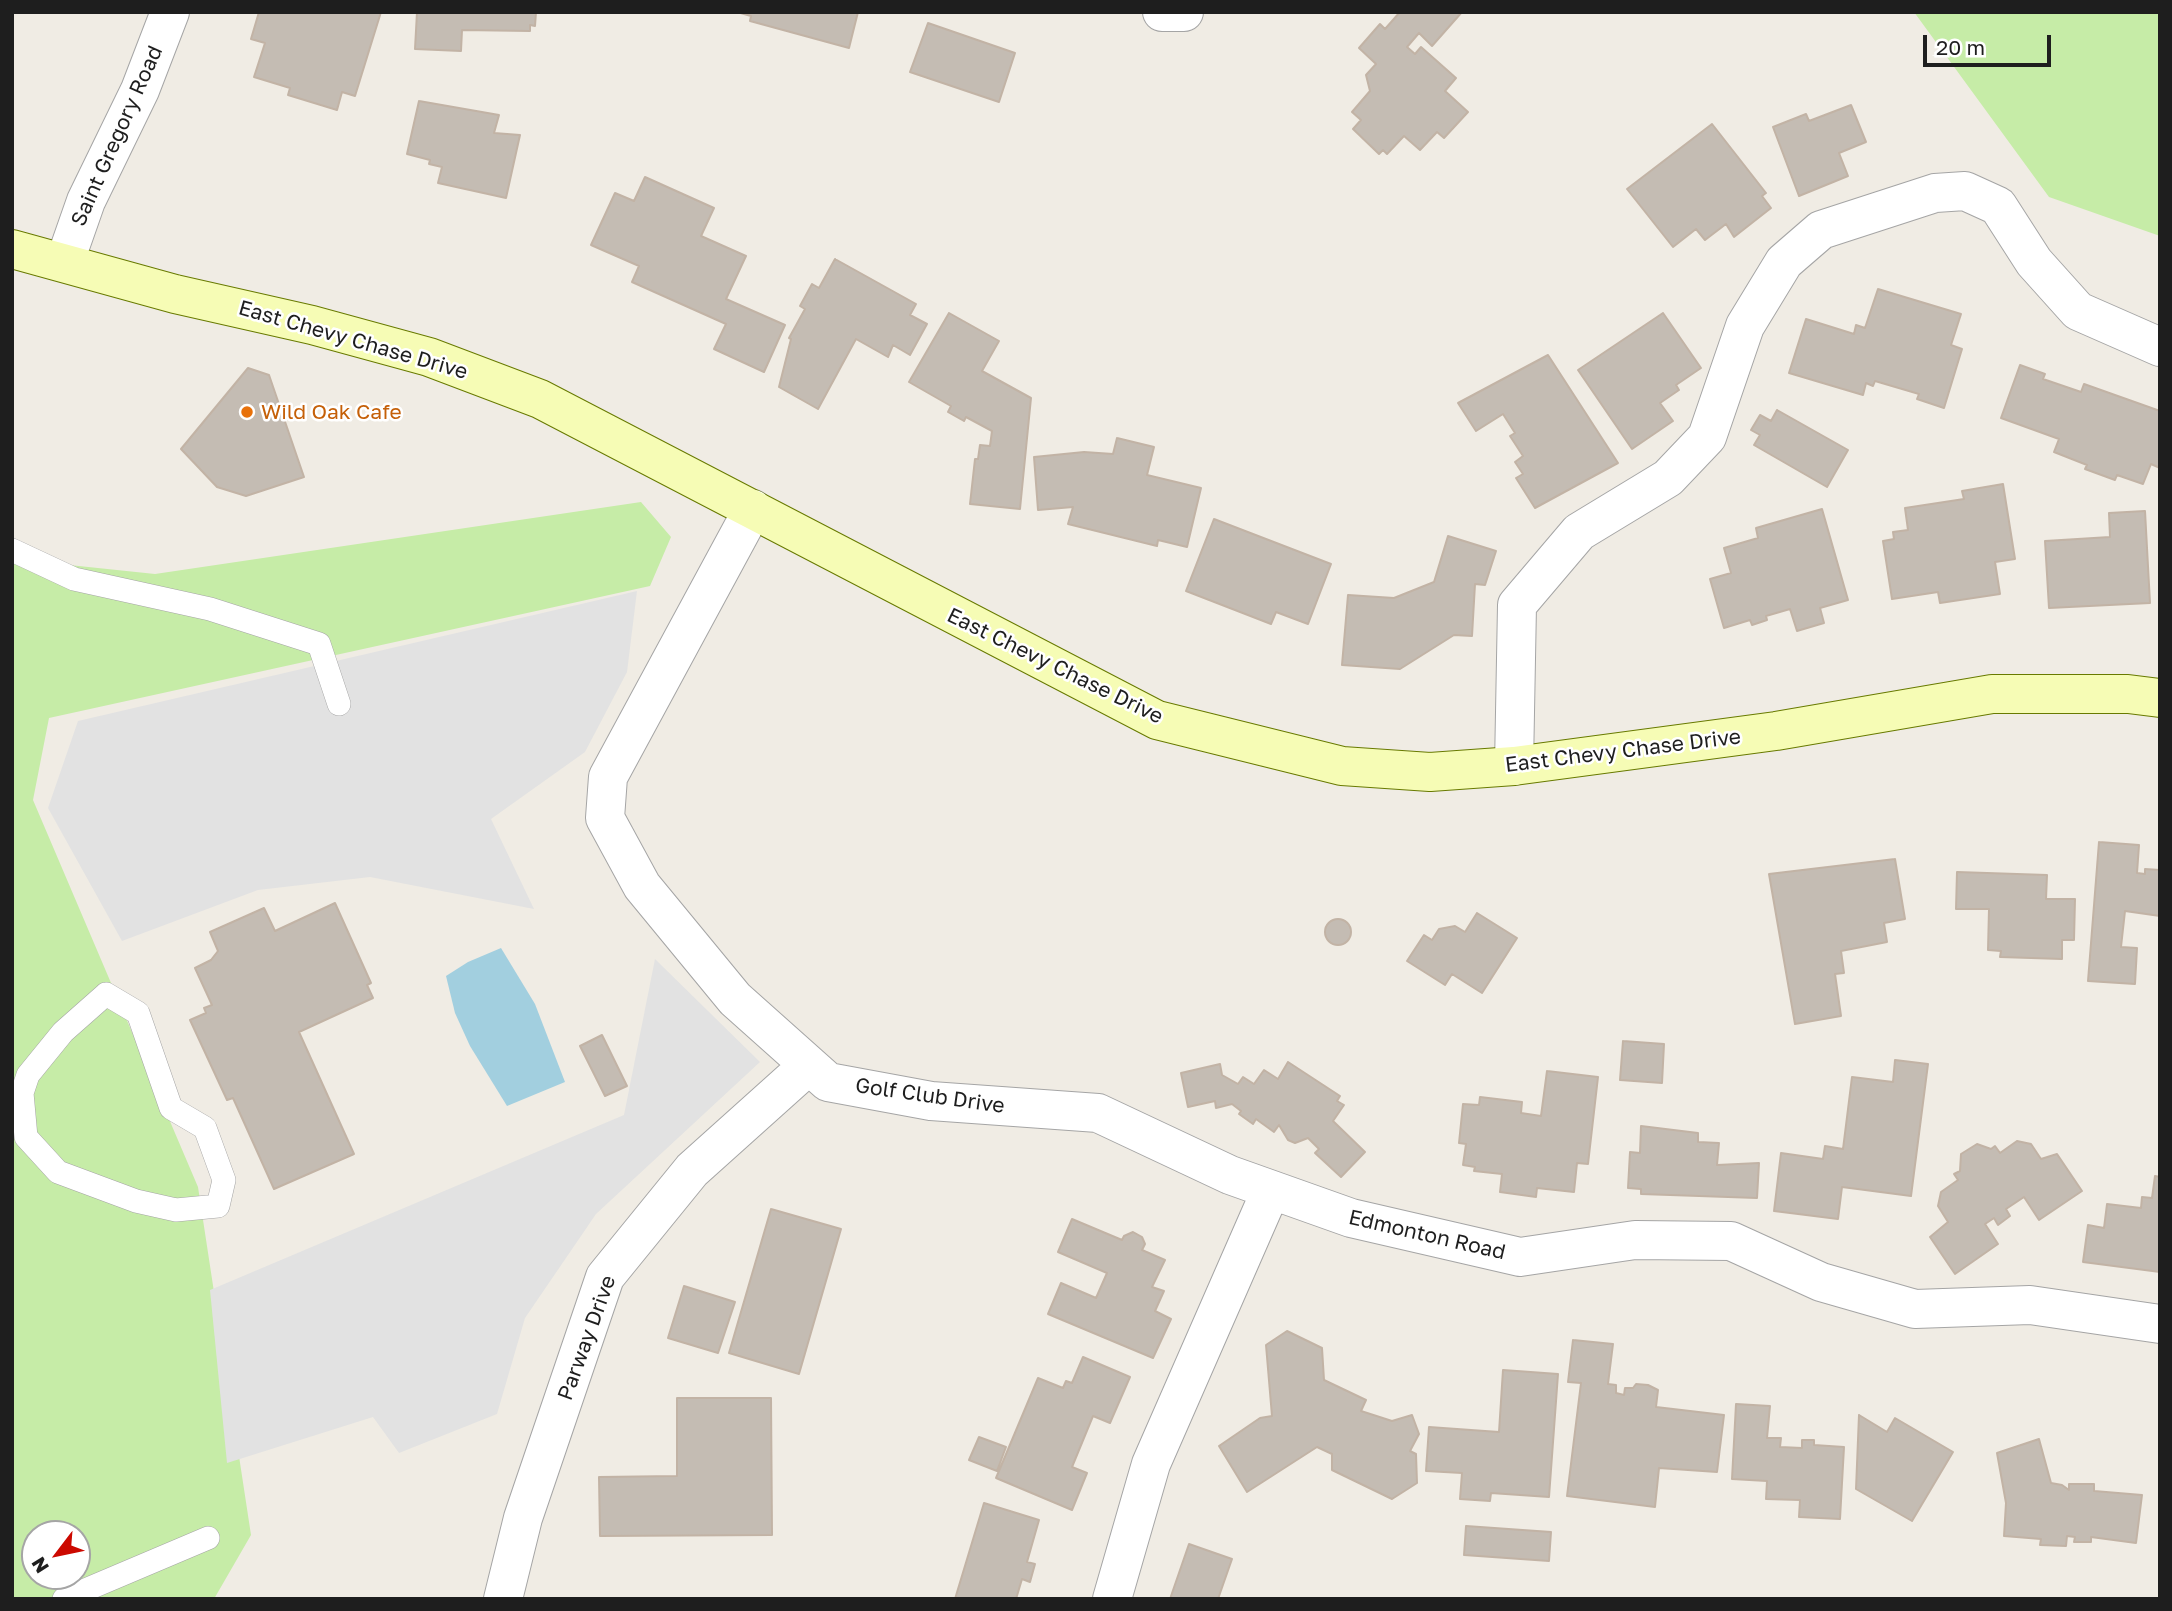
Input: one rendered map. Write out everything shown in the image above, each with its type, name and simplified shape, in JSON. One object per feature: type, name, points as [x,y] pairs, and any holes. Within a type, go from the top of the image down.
[{"type":"main road","name":"East Chevy Chase Drive","points":[[12,249],[65,261],[175,294],[312,325],[429,357],[540,399],[754,509],[913,596],[1157,720],[1342,766],[1430,772],[1514,766],[1776,731],[1992,694],[2128,694],[2160,698]]},
{"type":"street","name":"Saint Gregory Road","points":[[65,261],[86,201],[141,90],[170,12]]},
{"type":"street","points":[[1162,12],[1184,12]]},
{"type":"street","points":[[1514,766],[1517,605],[1579,531],[1668,478],[1707,437],[1745,326],[1784,262],[1821,230],[1935,193],[1965,191],[1998,206],[2034,262],[2078,311],[2160,347]]},
{"type":"street","name":"Golf Club Drive","points":[[754,509],[608,777],[605,818],[642,886],[727,989],[828,1082],[931,1101],[1098,1114],[1230,1175],[1271,1190]]},
{"type":"street","name":"Parway Drive","points":[[503,1599],[523,1518],[605,1276],[692,1170],[809,1065]]},
{"type":"street","points":[[1112,1599],[1151,1464],[1271,1190]]},
{"type":"street","name":"Edmonton Road","points":[[1271,1190],[1351,1218],[1520,1257],[1635,1240],[1731,1241],[1821,1282],[1916,1309],[2030,1305],[2160,1324]]},
{"type":"lane","points":[[12,550],[74,579],[209,609],[319,644],[339,704]]},
{"type":"lane","points":[[106,994],[138,1013],[171,1108],[205,1128],[224,1180],[218,1206],[176,1210],[136,1201],[58,1172],[19,1138],[17,1094],[28,1075],[63,1032],[106,994]]},
{"type":"lane","points":[[64,1599],[208,1538]]},
{"type":"green space","points":[[1914,12],[2160,12],[2160,236],[2049,197]]},
{"type":"green space","points":[[641,502],[671,537],[650,586],[49,718],[33,800],[198,1187],[251,1535],[214,1599],[12,1599],[12,559],[155,574]]},
{"type":"shaded area","points":[[637,591],[627,672],[585,752],[491,819],[534,909],[370,877],[258,890],[122,941],[48,808],[78,721]]},
{"type":"shaded area","points":[[655,959],[760,1062],[596,1214],[525,1318],[497,1414],[399,1453],[373,1417],[227,1463],[210,1290],[624,1115]]},
{"type":"water","points":[[501,948],[535,1004],[565,1082],[507,1106],[470,1046],[455,1013],[446,976],[468,962]]},
{"type":"building","points":[[259,12],[381,12],[355,96],[342,92],[337,110],[288,95],[290,88],[254,77],[265,43],[251,39]]},
{"type":"building","points":[[417,12],[536,12],[535,26],[530,25],[530,31],[462,30],[461,51],[415,49]]},
{"type":"building","points":[[737,12],[858,12],[849,48],[750,21],[751,16]]},
{"type":"building","points":[[1400,12],[1462,12],[1432,46],[1419,33],[1407,47],[1415,54],[1421,47],[1456,78],[1445,91],[1468,112],[1444,138],[1437,132],[1420,150],[1404,136],[1387,154],[1383,150],[1379,154],[1353,129],[1361,120],[1352,112],[1370,91],[1366,75],[1376,64],[1359,48],[1380,24],[1385,29]]},
{"type":"building","points":[[928,23],[1015,53],[999,102],[910,72]]},
{"type":"building","points":[[419,101],[499,115],[494,133],[520,135],[506,198],[438,183],[442,167],[429,164],[430,160],[407,154]]},
{"type":"building","points":[[1851,105],[1866,142],[1839,153],[1848,176],[1799,196],[1773,127],[1806,114],[1809,121]]},
{"type":"building","points":[[1712,124],[1766,193],[1762,196],[1771,208],[1734,237],[1726,224],[1705,240],[1696,229],[1673,247],[1627,189]]},
{"type":"building","points":[[645,177],[714,208],[701,236],[746,256],[726,299],[785,325],[764,372],[714,349],[726,324],[632,282],[639,266],[591,245],[615,193],[634,201]]},
{"type":"building","points":[[835,259],[916,304],[910,315],[927,324],[910,355],[893,345],[888,357],[856,339],[818,409],[779,387],[791,339],[789,338],[805,309],[800,306],[812,284],[819,288]]},
{"type":"building","points":[[1878,289],[1961,314],[1951,345],[1962,349],[1944,408],[1917,399],[1919,394],[1875,381],[1873,386],[1866,383],[1863,395],[1789,373],[1806,319],[1854,334],[1856,325],[1865,328]]},
{"type":"building","points":[[949,313],[999,341],[982,371],[1031,398],[1020,509],[970,504],[975,459],[978,459],[980,445],[990,446],[992,431],[966,417],[964,421],[948,412],[951,406],[909,382]]},
{"type":"building","points":[[1663,313],[1701,368],[1676,385],[1679,390],[1660,403],[1673,421],[1632,449],[1578,370]]},
{"type":"building","points":[[1548,355],[1618,463],[1535,508],[1516,478],[1523,474],[1515,462],[1523,456],[1510,436],[1515,433],[1503,414],[1476,431],[1458,403]]},
{"type":"building","points":[[2020,365],[2045,374],[2043,379],[2081,392],[2084,384],[2160,411],[2160,468],[2151,464],[2143,484],[2117,475],[2115,480],[2085,469],[2087,465],[2054,452],[2059,439],[2001,418]]},
{"type":"building","name":"Wild Oak Cafe","points":[[248,368],[269,375],[304,477],[246,496],[217,487],[181,449]]},
{"type":"building","points":[[1777,410],[1848,450],[1827,487],[1754,445],[1760,435],[1751,430],[1760,415],[1771,421]]},
{"type":"building","points":[[1117,438],[1154,447],[1147,475],[1201,488],[1187,547],[1158,540],[1157,546],[1068,524],[1073,507],[1038,510],[1034,457],[1084,452],[1113,454]]},
{"type":"building","points":[[2003,484],[2015,559],[1995,562],[2000,594],[1940,603],[1938,592],[1892,599],[1883,541],[1894,539],[1893,532],[1908,530],[1905,508],[1964,499],[1962,491]]},
{"type":"building","points":[[1822,509],[1848,600],[1820,608],[1824,623],[1797,631],[1790,609],[1766,616],[1767,620],[1752,625],[1750,620],[1724,628],[1710,579],[1731,573],[1724,548],[1758,538],[1756,528]]},
{"type":"building","points":[[2145,511],[2150,603],[2049,608],[2045,541],[2110,537],[2109,513]]},
{"type":"building","points":[[1214,519],[1331,564],[1308,624],[1276,612],[1271,624],[1186,591]]},
{"type":"building","points":[[1448,536],[1496,551],[1485,585],[1475,584],[1472,636],[1454,635],[1400,669],[1342,665],[1348,595],[1394,598],[1434,582]]},
{"type":"building","points":[[2099,842],[2139,845],[2137,873],[2145,874],[2145,869],[2160,870],[2160,916],[2125,911],[2121,947],[2137,948],[2135,984],[2088,981]]},
{"type":"building","points":[[1895,859],[1905,919],[1884,923],[1887,942],[1841,951],[1844,973],[1835,974],[1841,1016],[1795,1024],[1769,874]]},
{"type":"building","points":[[1957,872],[2047,875],[2046,899],[2075,899],[2074,940],[2062,940],[2062,959],[2000,957],[2001,951],[1988,950],[1989,909],[1956,909]]},
{"type":"building","points":[[335,903],[371,983],[367,985],[373,998],[299,1032],[354,1154],[274,1189],[233,1098],[227,1100],[190,1020],[206,1013],[204,1008],[212,1005],[195,968],[211,960],[218,951],[210,932],[264,908],[275,931]]},
{"type":"building","points":[[1477,913],[1517,938],[1482,993],[1452,974],[1445,985],[1407,961],[1424,935],[1432,940],[1439,929],[1455,926],[1465,932]]},
{"type":"building","points":[[1338,919],[1347,923],[1351,932],[1347,941],[1338,945],[1329,941],[1325,932],[1329,923]]},
{"type":"building","points":[[602,1035],[627,1086],[605,1096],[580,1046]]},
{"type":"building","points":[[1623,1041],[1664,1044],[1662,1083],[1620,1080]]},
{"type":"building","points":[[1895,1060],[1928,1064],[1911,1196],[1842,1187],[1838,1219],[1774,1211],[1781,1153],[1823,1159],[1825,1146],[1843,1149],[1852,1077],[1893,1082]]},
{"type":"building","points":[[1288,1062],[1340,1096],[1337,1101],[1344,1105],[1333,1121],[1365,1152],[1341,1177],[1315,1153],[1319,1149],[1308,1138],[1295,1143],[1288,1140],[1279,1125],[1274,1132],[1256,1119],[1253,1124],[1239,1114],[1241,1111],[1232,1104],[1216,1108],[1215,1101],[1188,1107],[1181,1073],[1220,1064],[1222,1075],[1238,1084],[1243,1077],[1254,1084],[1264,1070],[1278,1079]]},
{"type":"building","points":[[1547,1071],[1598,1077],[1588,1164],[1577,1163],[1574,1192],[1537,1188],[1536,1197],[1500,1192],[1502,1174],[1474,1171],[1475,1167],[1463,1165],[1466,1144],[1459,1143],[1463,1104],[1479,1105],[1480,1097],[1522,1102],[1521,1113],[1541,1116]]},
{"type":"building","points":[[1641,1126],[1698,1133],[1698,1142],[1719,1143],[1717,1165],[1759,1163],[1757,1198],[1641,1194],[1641,1189],[1628,1188],[1630,1152],[1640,1153]]},
{"type":"building","points":[[2017,1141],[2031,1144],[2041,1159],[2057,1154],[2082,1191],[2039,1220],[2024,1197],[2006,1209],[2010,1216],[1998,1225],[1994,1218],[1985,1224],[1998,1244],[1955,1274],[1930,1237],[1948,1222],[1938,1206],[1941,1192],[1958,1180],[1954,1174],[1960,1171],[1961,1154],[1977,1144],[1991,1149],[1995,1146],[2000,1153]]},
{"type":"building","points":[[2155,1176],[2160,1177],[2160,1272],[2083,1262],[2088,1225],[2104,1228],[2107,1204],[2141,1208],[2142,1197],[2152,1198]]},
{"type":"building","points":[[771,1209],[841,1229],[799,1374],[729,1353]]},
{"type":"building","points":[[1072,1219],[1122,1240],[1133,1232],[1142,1237],[1145,1244],[1142,1250],[1165,1260],[1152,1287],[1164,1291],[1155,1311],[1171,1319],[1153,1358],[1048,1314],[1061,1283],[1096,1298],[1107,1273],[1058,1252]]},
{"type":"building","points":[[684,1286],[735,1302],[718,1353],[668,1338]]},
{"type":"building","points":[[1287,1331],[1322,1348],[1324,1380],[1366,1400],[1361,1411],[1392,1421],[1412,1415],[1419,1434],[1410,1451],[1416,1454],[1417,1483],[1392,1499],[1332,1470],[1332,1454],[1317,1447],[1247,1492],[1219,1446],[1260,1418],[1272,1416],[1266,1345]]},
{"type":"building","points":[[1573,1340],[1613,1344],[1608,1384],[1616,1385],[1616,1393],[1624,1395],[1625,1388],[1633,1388],[1636,1384],[1648,1385],[1658,1390],[1656,1407],[1724,1415],[1717,1472],[1659,1468],[1655,1507],[1567,1496],[1581,1383],[1568,1382]]},
{"type":"building","points":[[1083,1357],[1130,1377],[1110,1423],[1093,1416],[1072,1467],[1087,1473],[1072,1510],[996,1478],[1038,1378],[1063,1388],[1066,1381],[1072,1383]]},
{"type":"building","points":[[1503,1370],[1558,1374],[1549,1497],[1491,1493],[1490,1501],[1460,1499],[1462,1473],[1426,1471],[1429,1427],[1499,1432]]},
{"type":"building","points":[[677,1398],[771,1398],[772,1535],[600,1536],[599,1477],[677,1476]]},
{"type":"building","points":[[1736,1404],[1770,1406],[1767,1438],[1781,1438],[1780,1447],[1802,1448],[1802,1440],[1814,1440],[1814,1445],[1844,1447],[1840,1519],[1799,1517],[1800,1500],[1766,1499],[1767,1481],[1732,1479]]},
{"type":"building","points":[[1859,1415],[1887,1432],[1895,1418],[1953,1452],[1912,1521],[1856,1489]]},
{"type":"building","points":[[979,1437],[1006,1447],[997,1471],[969,1460]]},
{"type":"building","points":[[2039,1439],[2051,1483],[2062,1485],[2069,1490],[2069,1484],[2094,1484],[2094,1491],[2142,1495],[2136,1543],[2091,1537],[2091,1542],[2074,1542],[2075,1537],[2067,1536],[2066,1546],[2040,1545],[2041,1539],[2004,1536],[2006,1503],[1997,1453]]},
{"type":"building","points":[[984,1503],[1039,1520],[1027,1562],[1035,1564],[1030,1582],[1022,1579],[1016,1599],[955,1599]]},
{"type":"building","points":[[1466,1526],[1551,1532],[1549,1561],[1464,1555]]},
{"type":"building","points":[[1189,1544],[1232,1559],[1218,1599],[1170,1599]]},
{"type":"place","name":"Wild Oak Cafe","points":[[247,412]]}]
